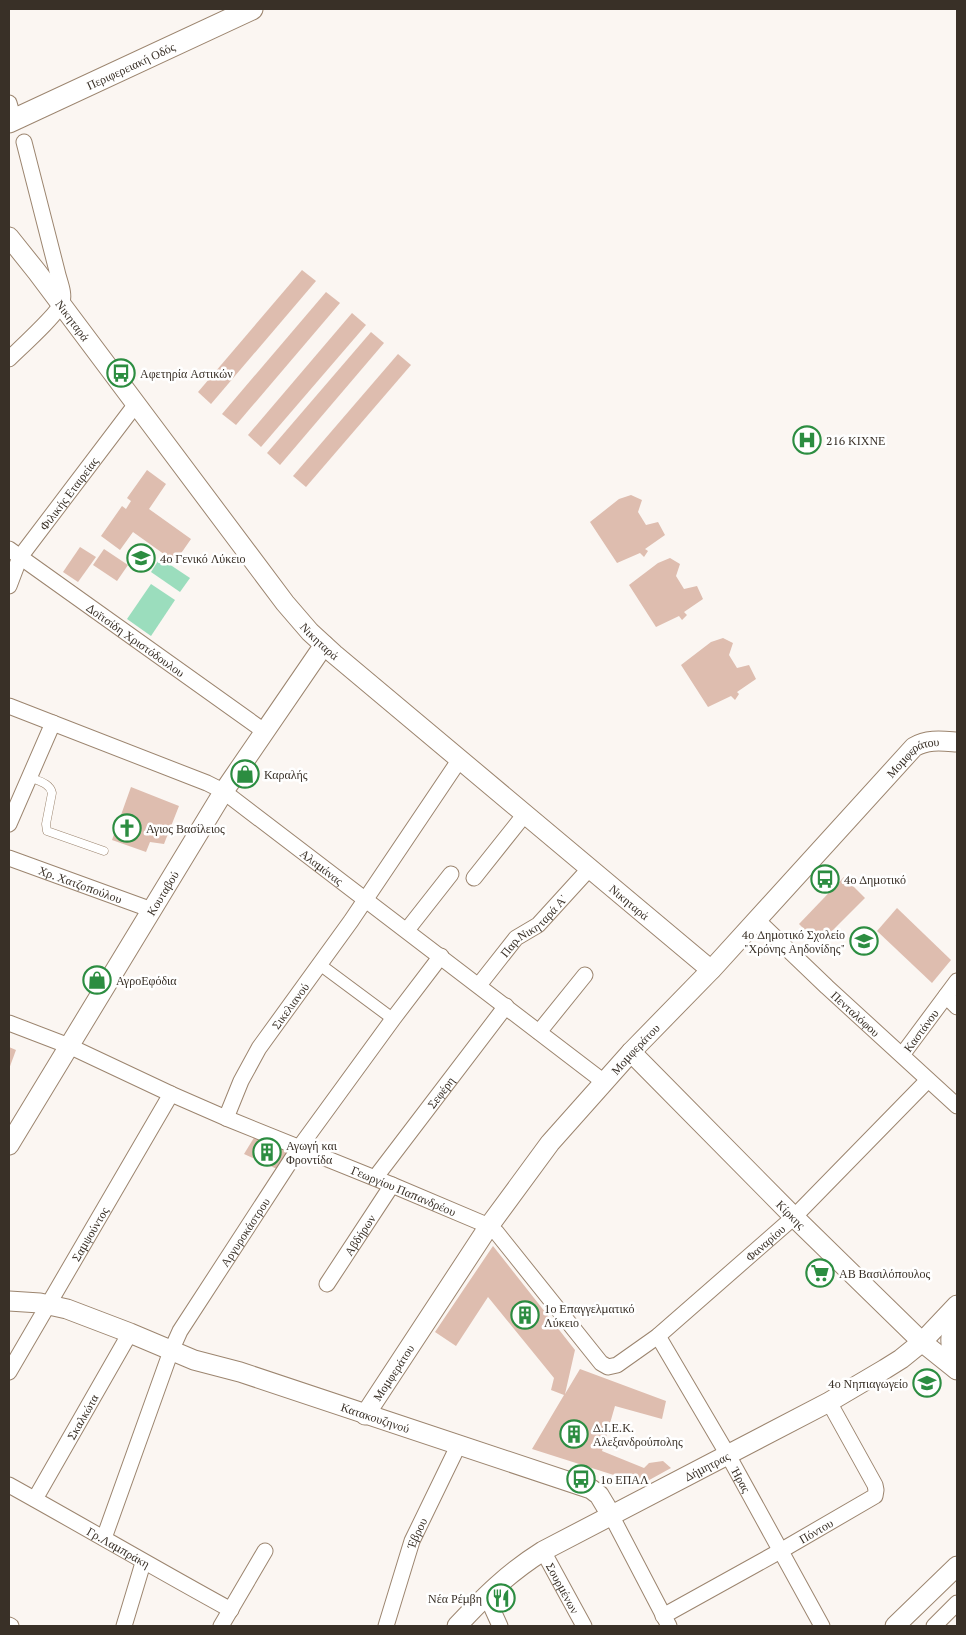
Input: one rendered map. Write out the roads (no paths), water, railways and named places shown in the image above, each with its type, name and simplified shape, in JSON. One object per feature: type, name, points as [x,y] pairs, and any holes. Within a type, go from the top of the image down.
[{"type":"main road","name":"Περιφερειακή Οδός","points":[[10,115],[252,9]]},
{"type":"street","points":[[9,359],[62,304],[62,292],[24,142]]},
{"type":"street","name":"Νικηταρά","points":[[9,236],[285,603],[310,632],[711,970]]},
{"type":"street","name":"Φιλικής Εταιρείας","points":[[9,586],[14,553],[136,404]]},
{"type":"street","name":"Δοϊτσίδη Χριστόδουλου","points":[[14,553],[264,731]]},
{"type":"street","name":"Κουταβού","points":[[9,1145],[224,791],[324,645]]},
{"type":"street","name":"Αλαμάνας","points":[[9,706],[224,791],[408,930],[604,1082]]},
{"type":"street","points":[[9,824],[52,723]]},
{"type":"street","name":"Μομφεράτου","points":[[365,1415],[489,1226],[550,1143],[631,1052],[711,970],[914,747],[922,742],[932,740],[957,742]]},
{"type":"street","name":"Σικελιανού","points":[[226,1118],[241,1081],[258,1048],[366,899],[460,760]]},
{"type":"street","points":[[474,878],[525,814]]},
{"type":"street","name":"Χρ. Χατζοπούλου","points":[[9,858],[152,910]]},
{"type":"street","name":"Παρ.Νικηταρά Α'","points":[[479,985],[516,938],[538,925],[590,868]]},
{"type":"street","points":[[408,930],[451,874]]},
{"type":"street","name":"Πενταλόφου","points":[[757,920],[827,988],[957,1106]]},
{"type":"street","name":"Αργυροκάστρου","points":[[104,1538],[171,1351],[188,1318],[299,1148],[441,956]]},
{"type":"street","points":[[319,964],[393,1019]]},
{"type":"street","points":[[539,1032],[585,976]]},
{"type":"street","name":"Καστάνου","points":[[902,1055],[957,981]]},
{"type":"street","points":[[946,996],[957,1007]]},
{"type":"street","name":"Σεφέρη","points":[[375,1178],[506,1006]]},
{"type":"street","name":"Γεωργίου Παπανδρέου","points":[[9,1023],[69,1046],[226,1118],[489,1226],[497,1233],[601,1364],[608,1367]]},
{"type":"street","name":"Κίρκης","points":[[631,1052],[697,1117],[794,1218],[922,1342],[957,1370]]},
{"type":"street","name":"Φαναρίου","points":[[608,1367],[617,1365],[658,1336],[794,1218],[928,1080]]},
{"type":"street","name":"Σαμψούντος","points":[[9,1372],[171,1094]]},
{"type":"street","name":"Αβδήρων","points":[[327,1284],[392,1185]]},
{"type":"street","name":"Κατακουζηνού","points":[[9,1301],[48,1305],[75,1312],[201,1362],[240,1372],[592,1489],[599,1495],[611,1516],[666,1621]]},
{"type":"street","points":[[957,1306],[950,1340],[951,1353],[957,1370]]},
{"type":"street","name":"Δήμητρας","points":[[457,1626],[517,1567],[543,1551],[829,1402],[901,1359],[922,1342],[957,1306]]},
{"type":"street","name":"Σκαλκώτα","points":[[35,1499],[130,1333]]},
{"type":"street","name":"Ήρας","points":[[658,1336],[782,1550],[822,1626]]},
{"type":"street","name":"Πόντου","points":[[666,1621],[874,1496],[875,1485],[829,1402]]},
{"type":"street","name":"Έβρου","points":[[386,1626],[412,1541],[459,1444]]},
{"type":"street","name":"Γρ.Λαμπράκη","points":[[9,1484],[144,1563],[230,1610]]},
{"type":"street","points":[[221,1626],[265,1551]]},
{"type":"street","name":"Σουρμένων","points":[[543,1551],[584,1626]]},
{"type":"street","points":[[124,1626],[144,1563]]},
{"type":"street","points":[[895,1626],[957,1566]]},
{"type":"street","points":[[486,1596],[500,1626]]},
{"type":"street","points":[[934,1626],[957,1603]]},
{"type":"lane","points":[[29,777],[51,788],[52,793],[46,824],[48,831],[104,852]]},
{"type":"place","name":"Αφετηρία Αστικών","points":[[121,373]]},
{"type":"place","name":"216 ΚΙΧΝΕ","points":[[807,440]]},
{"type":"place","name":"4ο Γενικό Λύκειο","points":[[141,558]]},
{"type":"place","name":"Καραλής","points":[[245,774]]},
{"type":"place","name":"Αγιος Βασίλειος","points":[[127,828]]},
{"type":"place","name":"4ο Δημοτικό","points":[[825,879]]},
{"type":"place","name":"4ο Δημοτικό Σχολείο \"Χρόνης Αηδονίδης\"","points":[[864,941]]},
{"type":"place","name":"ΑγροΕφόδια","points":[[97,980]]},
{"type":"place","name":"Αγωγή και Φροντίδα","points":[[267,1152]]},
{"type":"place","name":"ΑΒ Βασιλόπουλος","points":[[820,1273]]},
{"type":"place","name":"1ο Επαγγελματικό Λύκειο","points":[[525,1315]]},
{"type":"place","name":"4ο Νηπιαγωγείο","points":[[927,1383]]},
{"type":"place","name":"Δ.Ι.Ε.Κ. Αλεξανδρούπολης","points":[[574,1434]]},
{"type":"place","name":"1ο ΕΠΑΛ","points":[[581,1479]]},
{"type":"place","name":"Νέα Ρέμβη","points":[[501,1598]]}]
